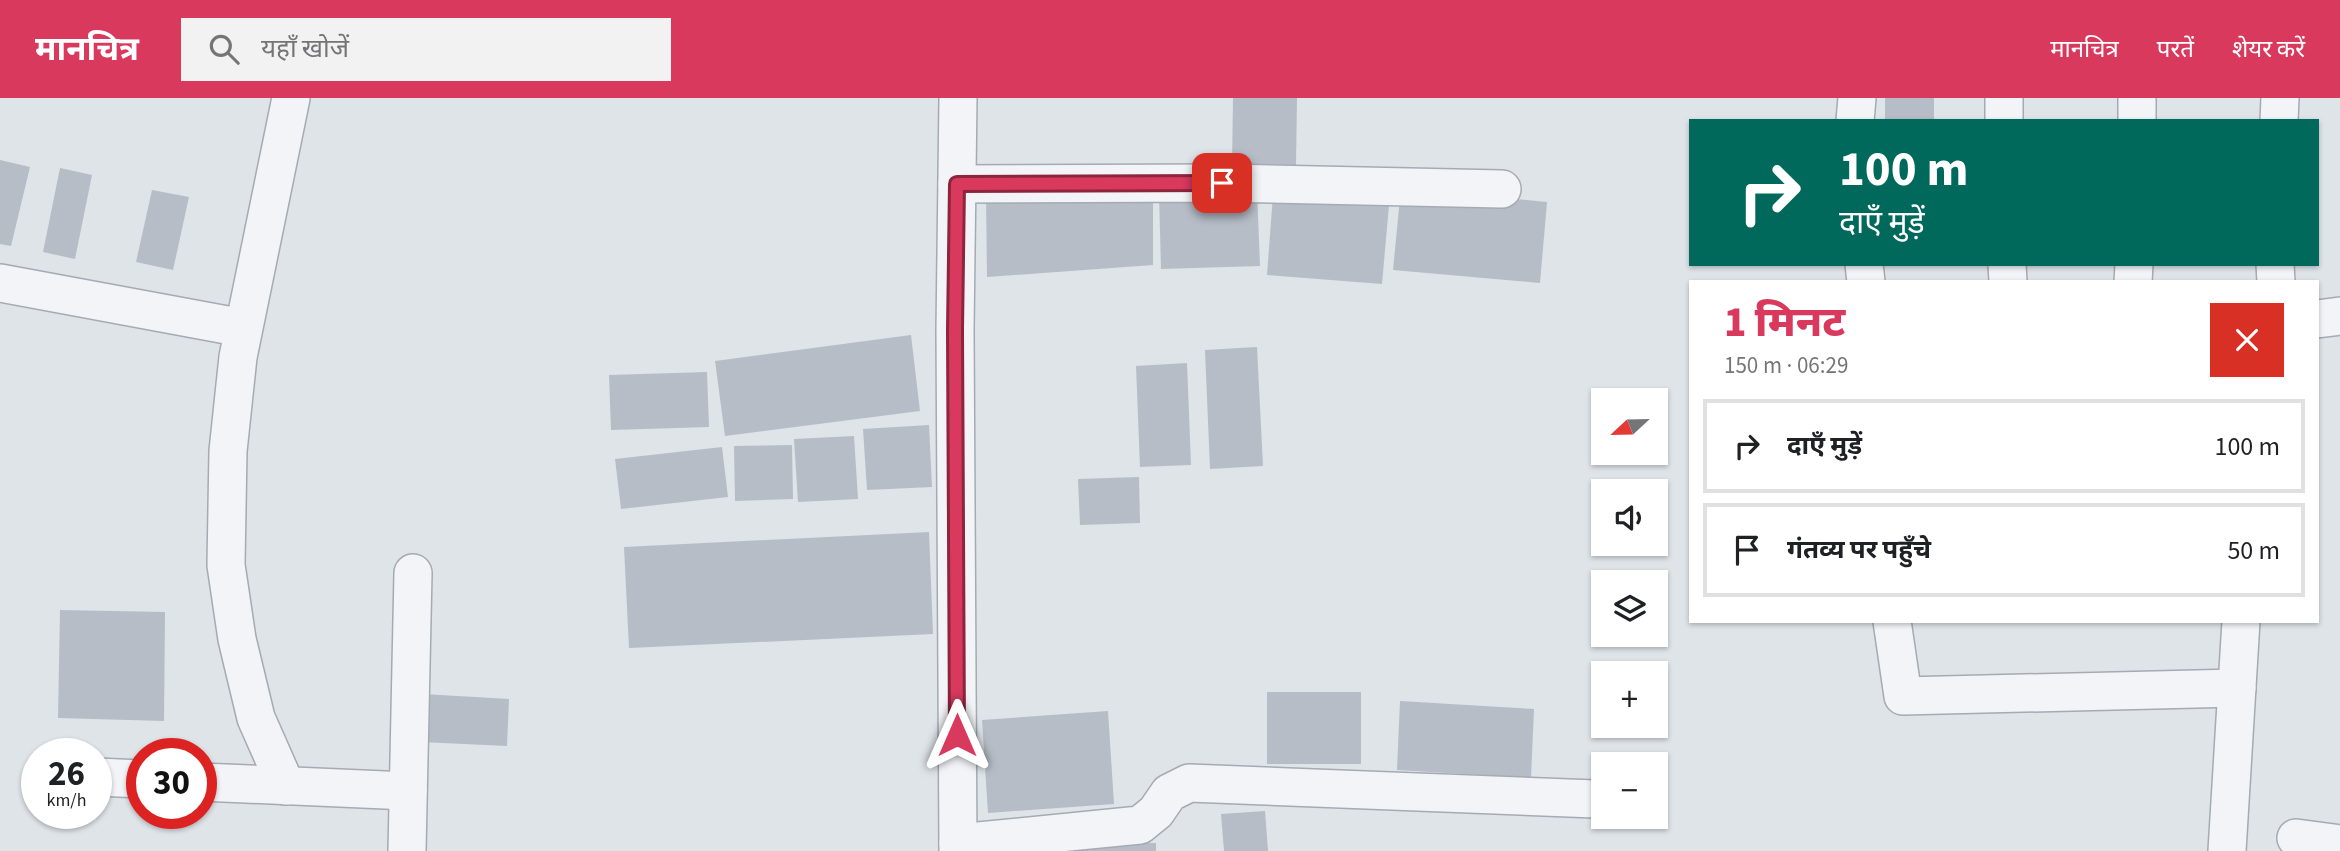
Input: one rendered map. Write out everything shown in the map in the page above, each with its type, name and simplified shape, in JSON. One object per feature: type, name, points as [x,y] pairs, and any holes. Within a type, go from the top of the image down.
[{"type":"street","points":[[286,786],[256,718],[237,639],[226,565],[228,452],[243,328],[291,98]]},
{"type":"street","points":[[958,98],[955,330],[958,847],[1140,825],[1156,812],[1169,793],[1189,783],[1591,799]]},
{"type":"street","points":[[1856,119],[1857,98]]},
{"type":"street","points":[[2004,98],[2004,119]]},
{"type":"street","points":[[2137,98],[2137,119]]},
{"type":"street","points":[[2279,119],[2280,98]]},
{"type":"street","points":[[957,184],[1222,183],[1502,189]]},
{"type":"street","points":[[0,283],[243,328]]},
{"type":"street","points":[[2319,319],[2340,316]]},
{"type":"street","points":[[407,851],[413,573]]},
{"type":"street","points":[[1892,623],[1903,696],[2237,688]]},
{"type":"street","points":[[2227,851],[2241,623]]},
{"type":"street","points":[[217,783],[408,791]]},
{"type":"street","points":[[2296,838],[2340,844]]},
{"type":"building","points":[[1233,98],[1297,98],[1296,165],[1232,164]]},
{"type":"building","points":[[1885,98],[1934,98],[1934,119],[1885,119]]},
{"type":"building","points":[[0,160],[30,167],[11,246],[0,244]]},
{"type":"building","points":[[60,168],[92,175],[75,259],[43,252]]},
{"type":"building","points":[[1401,188],[1547,202],[1540,283],[1393,270]]},
{"type":"building","points":[[152,190],[189,197],[173,270],[136,262]]},
{"type":"building","points":[[1257,190],[1260,266],[1161,269],[1159,193]]},
{"type":"building","points":[[1153,193],[1153,265],[987,277],[986,197]]},
{"type":"building","points":[[1273,195],[1389,205],[1382,284],[1267,275]]},
{"type":"building","points":[[911,335],[920,411],[725,436],[715,361]]},
{"type":"building","points":[[1257,347],[1263,466],[1210,469],[1205,350]]},
{"type":"building","points":[[1187,363],[1191,465],[1140,467],[1136,366]]},
{"type":"building","points":[[707,372],[709,427],[611,430],[609,375]]},
{"type":"building","points":[[929,425],[932,487],[867,490],[863,429]]},
{"type":"building","points":[[854,436],[858,499],[798,502],[794,439]]},
{"type":"building","points":[[792,445],[793,499],[735,501],[734,446]]},
{"type":"building","points":[[722,447],[728,497],[621,509],[615,459]]},
{"type":"building","points":[[1139,477],[1140,523],[1080,525],[1078,479]]},
{"type":"building","points":[[929,532],[933,634],[629,648],[624,547]]},
{"type":"building","points":[[60,610],[165,612],[164,721],[58,718]]},
{"type":"building","points":[[1267,692],[1361,692],[1361,764],[1267,764]]},
{"type":"building","points":[[423,694],[509,699],[507,746],[421,742]]},
{"type":"building","points":[[1400,701],[1534,709],[1531,778],[1397,770]]},
{"type":"building","points":[[1108,711],[1114,804],[988,813],[982,720]]},
{"type":"building","points":[[1265,811],[1268,851],[1224,851],[1221,814]]},
{"type":"building","points":[[1068,843],[1156,843],[1156,851],[1068,851]]},
{"type":"route","points":[[957,735],[957,184],[1222,183]]}]
